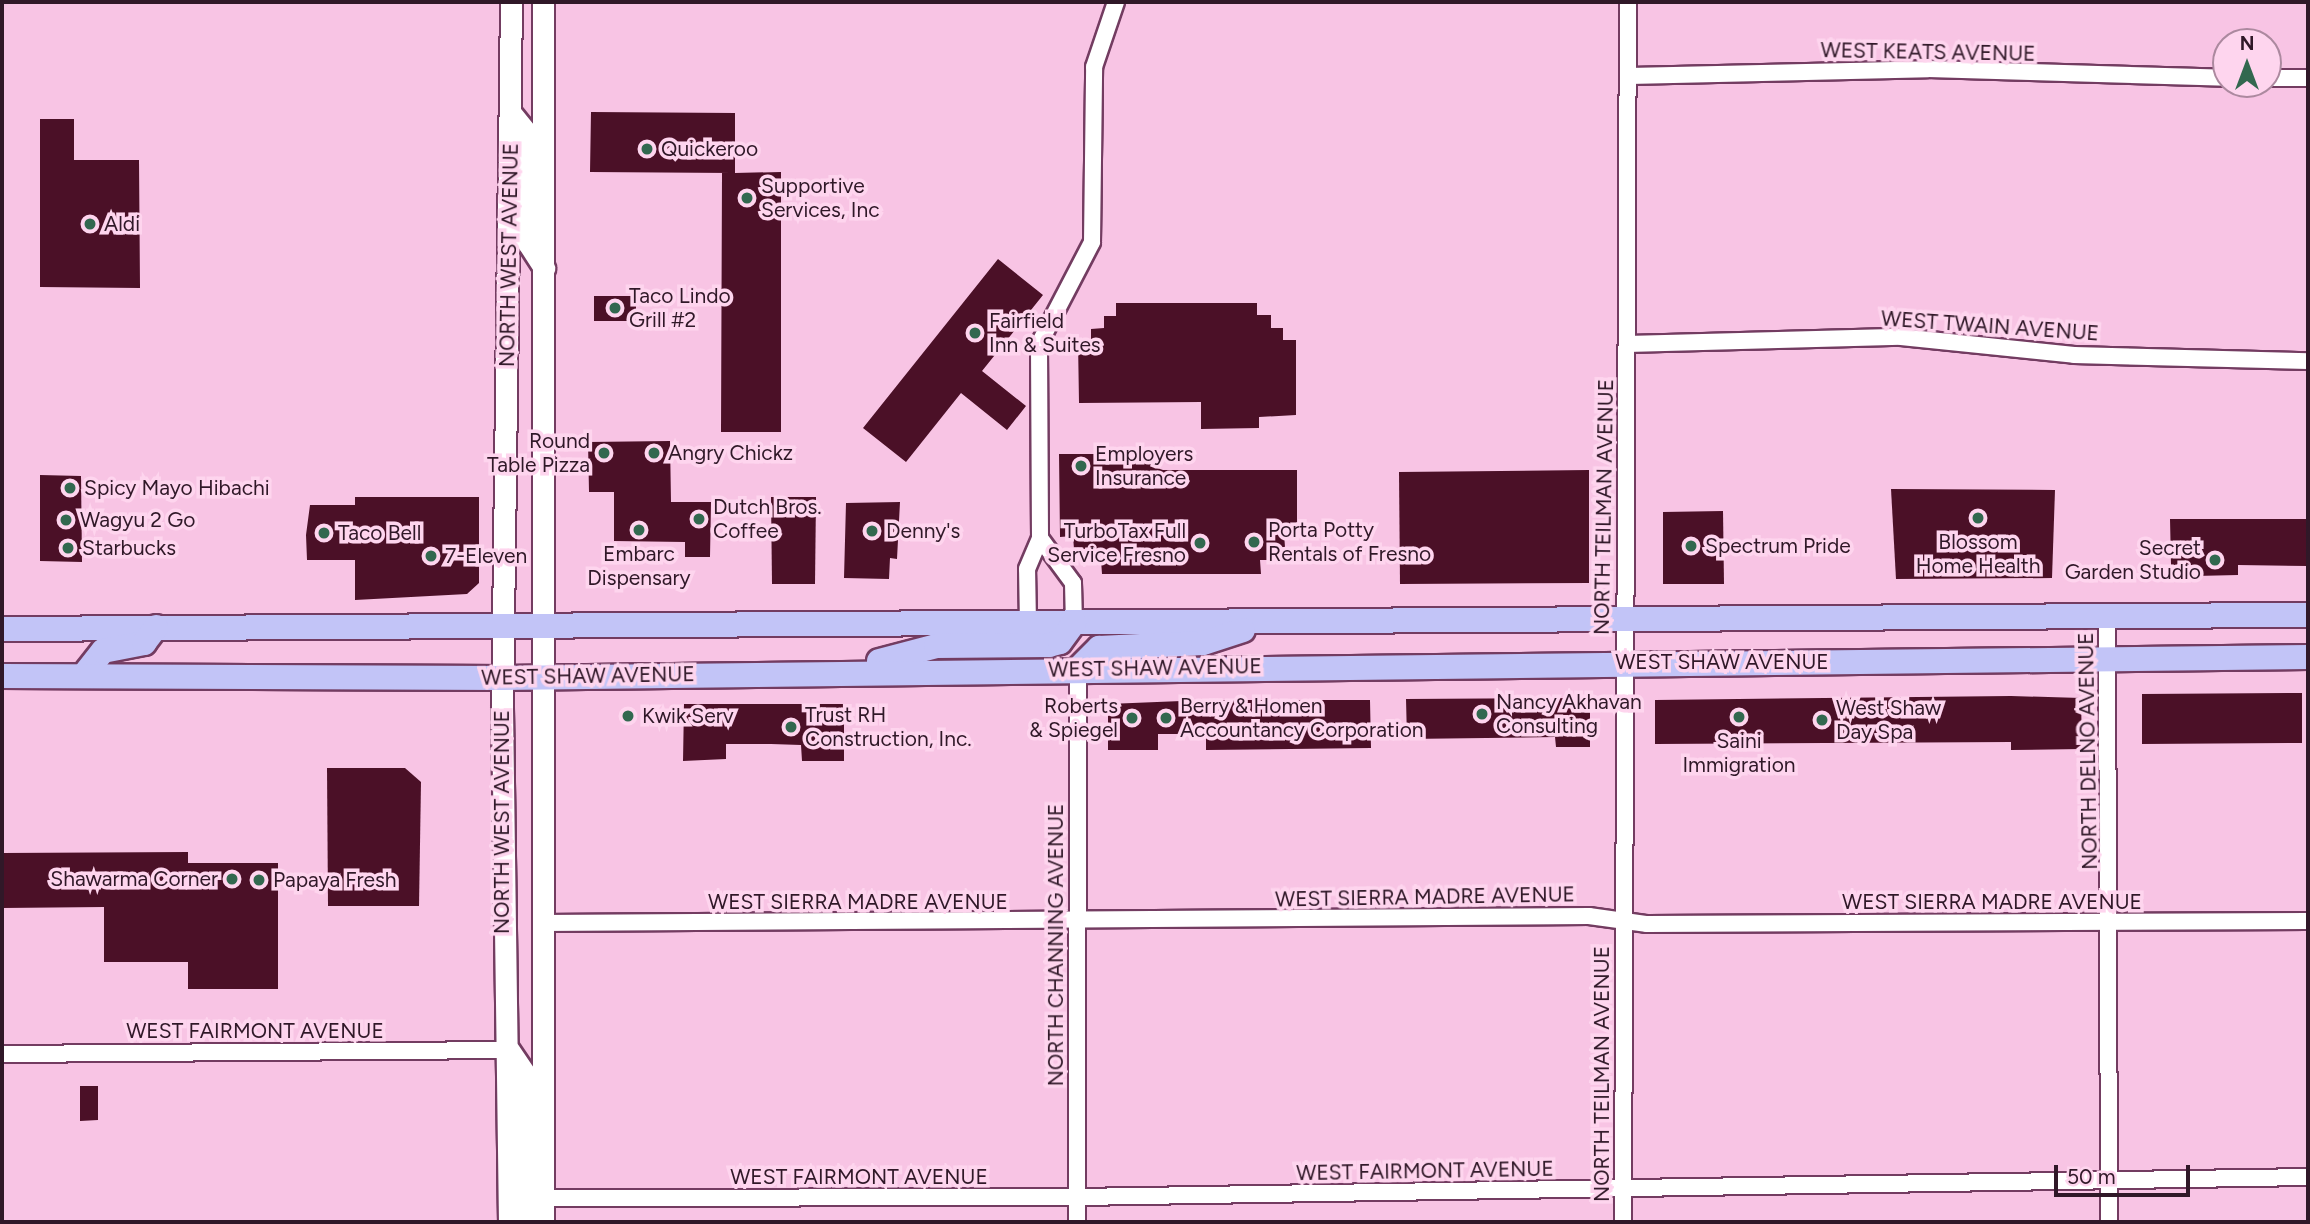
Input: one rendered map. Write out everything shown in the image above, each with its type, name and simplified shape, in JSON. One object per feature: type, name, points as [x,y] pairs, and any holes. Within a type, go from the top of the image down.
[{"type":"main road","name":"NORTH WEST AVENUE","points":[[509,1222],[509,1050],[502,678],[505,626],[511,2]]},
{"type":"main road","name":"NORTH WEST AVENUE","points":[[543,2],[543,1222]]},
{"type":"main road","points":[[510,112],[527,132],[528,243],[544,268]]},
{"type":"main road","name":"WEST SHAW AVENUE","points":[[7,630],[2308,615]]},
{"type":"main road","points":[[848,670],[936,646],[1048,645],[1059,642],[1074,623]]},
{"type":"main road","points":[[1078,669],[1099,648],[1203,643],[1259,623]]},
{"type":"main road","points":[[84,675],[103,651],[144,643],[156,627]]},
{"type":"main road","name":"WEST SHAW AVENUE","points":[[2,676],[502,678],[848,670],[2308,657]]},
{"type":"main road","points":[[509,1050],[526,1075],[528,1222]]},
{"type":"street","points":[[1028,624],[1027,569],[1040,538],[1039,344],[1092,242],[1094,67],[1116,2]]},
{"type":"street","name":"NORTH TEILMAN AVENUE","points":[[1623,1222],[1622,920],[1628,2]]},
{"type":"street","name":"WEST KEATS AVENUE","points":[[1629,76],[1928,69],[2212,78]]},
{"type":"street","points":[[2282,78],[2308,78]]},
{"type":"street","name":"WEST TWAIN AVENUE","points":[[1627,344],[1902,337],[2074,355],[2308,361]]},
{"type":"street","points":[[1040,538],[1073,583],[1074,623]]},
{"type":"street","name":"NORTH DELNO AVENUE","points":[[2107,616],[2109,1222]]},
{"type":"street","name":"NORTH CHANNING AVENUE","points":[[1077,1222],[1078,669]]},
{"type":"street","name":"WEST SIERRA MADRE AVENUE","points":[[542,923],[1622,920],[2110,924],[2308,921]]},
{"type":"street","name":"WEST FAIRMONT AVENUE","points":[[2,1054],[509,1050]]},
{"type":"street","name":"WEST FAIRMONT AVENUE","points":[[543,1198],[1077,1197],[2110,1178],[2308,1177]]},
{"type":"building","points":[[591,112],[735,113],[735,173],[781,172],[781,432],[721,432],[722,173],[733,173],[590,172]]},
{"type":"building","name":"Aldi","points":[[40,119],[74,119],[74,160],[139,160],[140,288],[40,287]]},
{"type":"building","name":"Fairfield Inn & Suites","points":[[998,259],[1043,295],[982,371],[1026,406],[1007,430],[961,393],[906,462],[863,428]]},
{"type":"building","points":[[594,296],[636,296],[636,321],[594,321]]},
{"type":"building","points":[[1116,303],[1257,303],[1257,315],[1271,315],[1271,328],[1283,328],[1283,340],[1296,340],[1296,415],[1259,417],[1259,428],[1201,429],[1201,402],[1079,403],[1078,341],[1091,341],[1091,329],[1104,328],[1104,316],[1116,316]]},
{"type":"building","points":[[670,441],[671,502],[711,502],[710,557],[685,557],[685,542],[614,541],[614,492],[589,492],[588,442]]},
{"type":"building","points":[[1059,454],[1150,454],[1151,466],[1163,470],[1297,470],[1297,534],[1284,534],[1285,547],[1272,547],[1273,560],[1260,560],[1261,574],[1102,574],[1101,560],[1087,560],[1087,549],[1074,549],[1073,536],[1060,537]]},
{"type":"building","points":[[1589,470],[1589,583],[1400,584],[1399,472]]},
{"type":"building","points":[[40,475],[81,476],[82,562],[40,561]]},
{"type":"building","points":[[1891,489],[2055,490],[2052,578],[1896,579]]},
{"type":"building","name":"7-Eleven","points":[[355,497],[479,497],[479,583],[467,594],[355,600],[355,560],[307,560],[306,535],[310,505],[355,505]]},
{"type":"building","points":[[771,497],[816,497],[815,584],[772,584]]},
{"type":"building","name":"Denny's","points":[[900,502],[897,559],[890,558],[889,579],[844,578],[846,503]]},
{"type":"building","points":[[1723,511],[1724,584],[1663,584],[1663,512]]},
{"type":"building","points":[[2170,519],[2308,519],[2308,566],[2238,565],[2238,575],[2195,576],[2195,565],[2171,565]]},
{"type":"building","points":[[2302,693],[2302,743],[2142,744],[2142,694]]},
{"type":"building","points":[[2011,696],[2081,698],[2082,749],[2011,750],[2011,742],[1655,744],[1655,700]]},
{"type":"building","points":[[1590,698],[1590,747],[1556,747],[1555,737],[1407,739],[1406,699]]},
{"type":"building","points":[[1206,700],[1370,700],[1371,748],[1206,750],[1206,734],[1158,734],[1158,750],[1108,750],[1108,704]]},
{"type":"building","points":[[684,704],[844,704],[844,761],[802,761],[801,745],[726,744],[726,759],[683,761]]},
{"type":"building","points":[[327,768],[405,768],[421,782],[419,906],[328,906]]},
{"type":"building","points":[[188,852],[188,863],[278,863],[278,989],[188,989],[188,962],[104,962],[104,907],[2,908],[2,853]]},
{"type":"building","points":[[80,1086],[98,1086],[98,1120],[80,1121]]},
{"type":"place","name":"Quickeroo","points":[[647,149]]},
{"type":"place","name":"Supportive Services, Inc","points":[[747,198]]},
{"type":"place","name":"Aldi","points":[[90,224]]},
{"type":"place","name":"Taco Lindo Grill #2","points":[[615,308]]},
{"type":"place","name":"Fairfield Inn & Suites","points":[[975,333]]},
{"type":"place","name":"Round Table Pizza","points":[[604,453]]},
{"type":"place","name":"Angry Chickz","points":[[654,453]]},
{"type":"place","name":"Employers Insurance","points":[[1081,466]]},
{"type":"place","name":"Spicy Mayo Hibachi","points":[[70,488]]},
{"type":"place","name":"Blossom Home Health","points":[[1978,518]]},
{"type":"place","name":"Dutch Bros. Coffee","points":[[699,519]]},
{"type":"place","name":"Wagyu 2 Go","points":[[66,520]]},
{"type":"place","name":"Embarc Dispensary","points":[[639,530]]},
{"type":"place","name":"Denny's","points":[[872,531]]},
{"type":"place","name":"Taco Bell","points":[[324,533]]},
{"type":"place","name":"Porta Potty Rentals of Fresno","points":[[1254,542]]},
{"type":"place","name":"TurboTax Full Service Fresno","points":[[1200,543]]},
{"type":"place","name":"Spectrum Pride","points":[[1691,546]]},
{"type":"place","name":"Starbucks","points":[[68,548]]},
{"type":"place","name":"7-Eleven","points":[[431,556]]},
{"type":"place","name":"Secret Garden Studio","points":[[2215,560]]},
{"type":"place","name":"Nancy Akhavan Consulting","points":[[1482,714]]},
{"type":"place","name":"Kwik Serv","points":[[628,716]]},
{"type":"place","name":"Saini Immigration","points":[[1739,717]]},
{"type":"place","name":"Roberts & Spiegel","points":[[1132,718]]},
{"type":"place","name":"Berry & Homen Accountancy Corporation","points":[[1166,718]]},
{"type":"place","name":"West Shaw Day Spa","points":[[1822,720]]},
{"type":"place","name":"Trust RH Construction, Inc.","points":[[791,727]]},
{"type":"place","name":"Shawarma Corner","points":[[232,879]]},
{"type":"place","name":"Papaya Fresh","points":[[259,880]]}]
